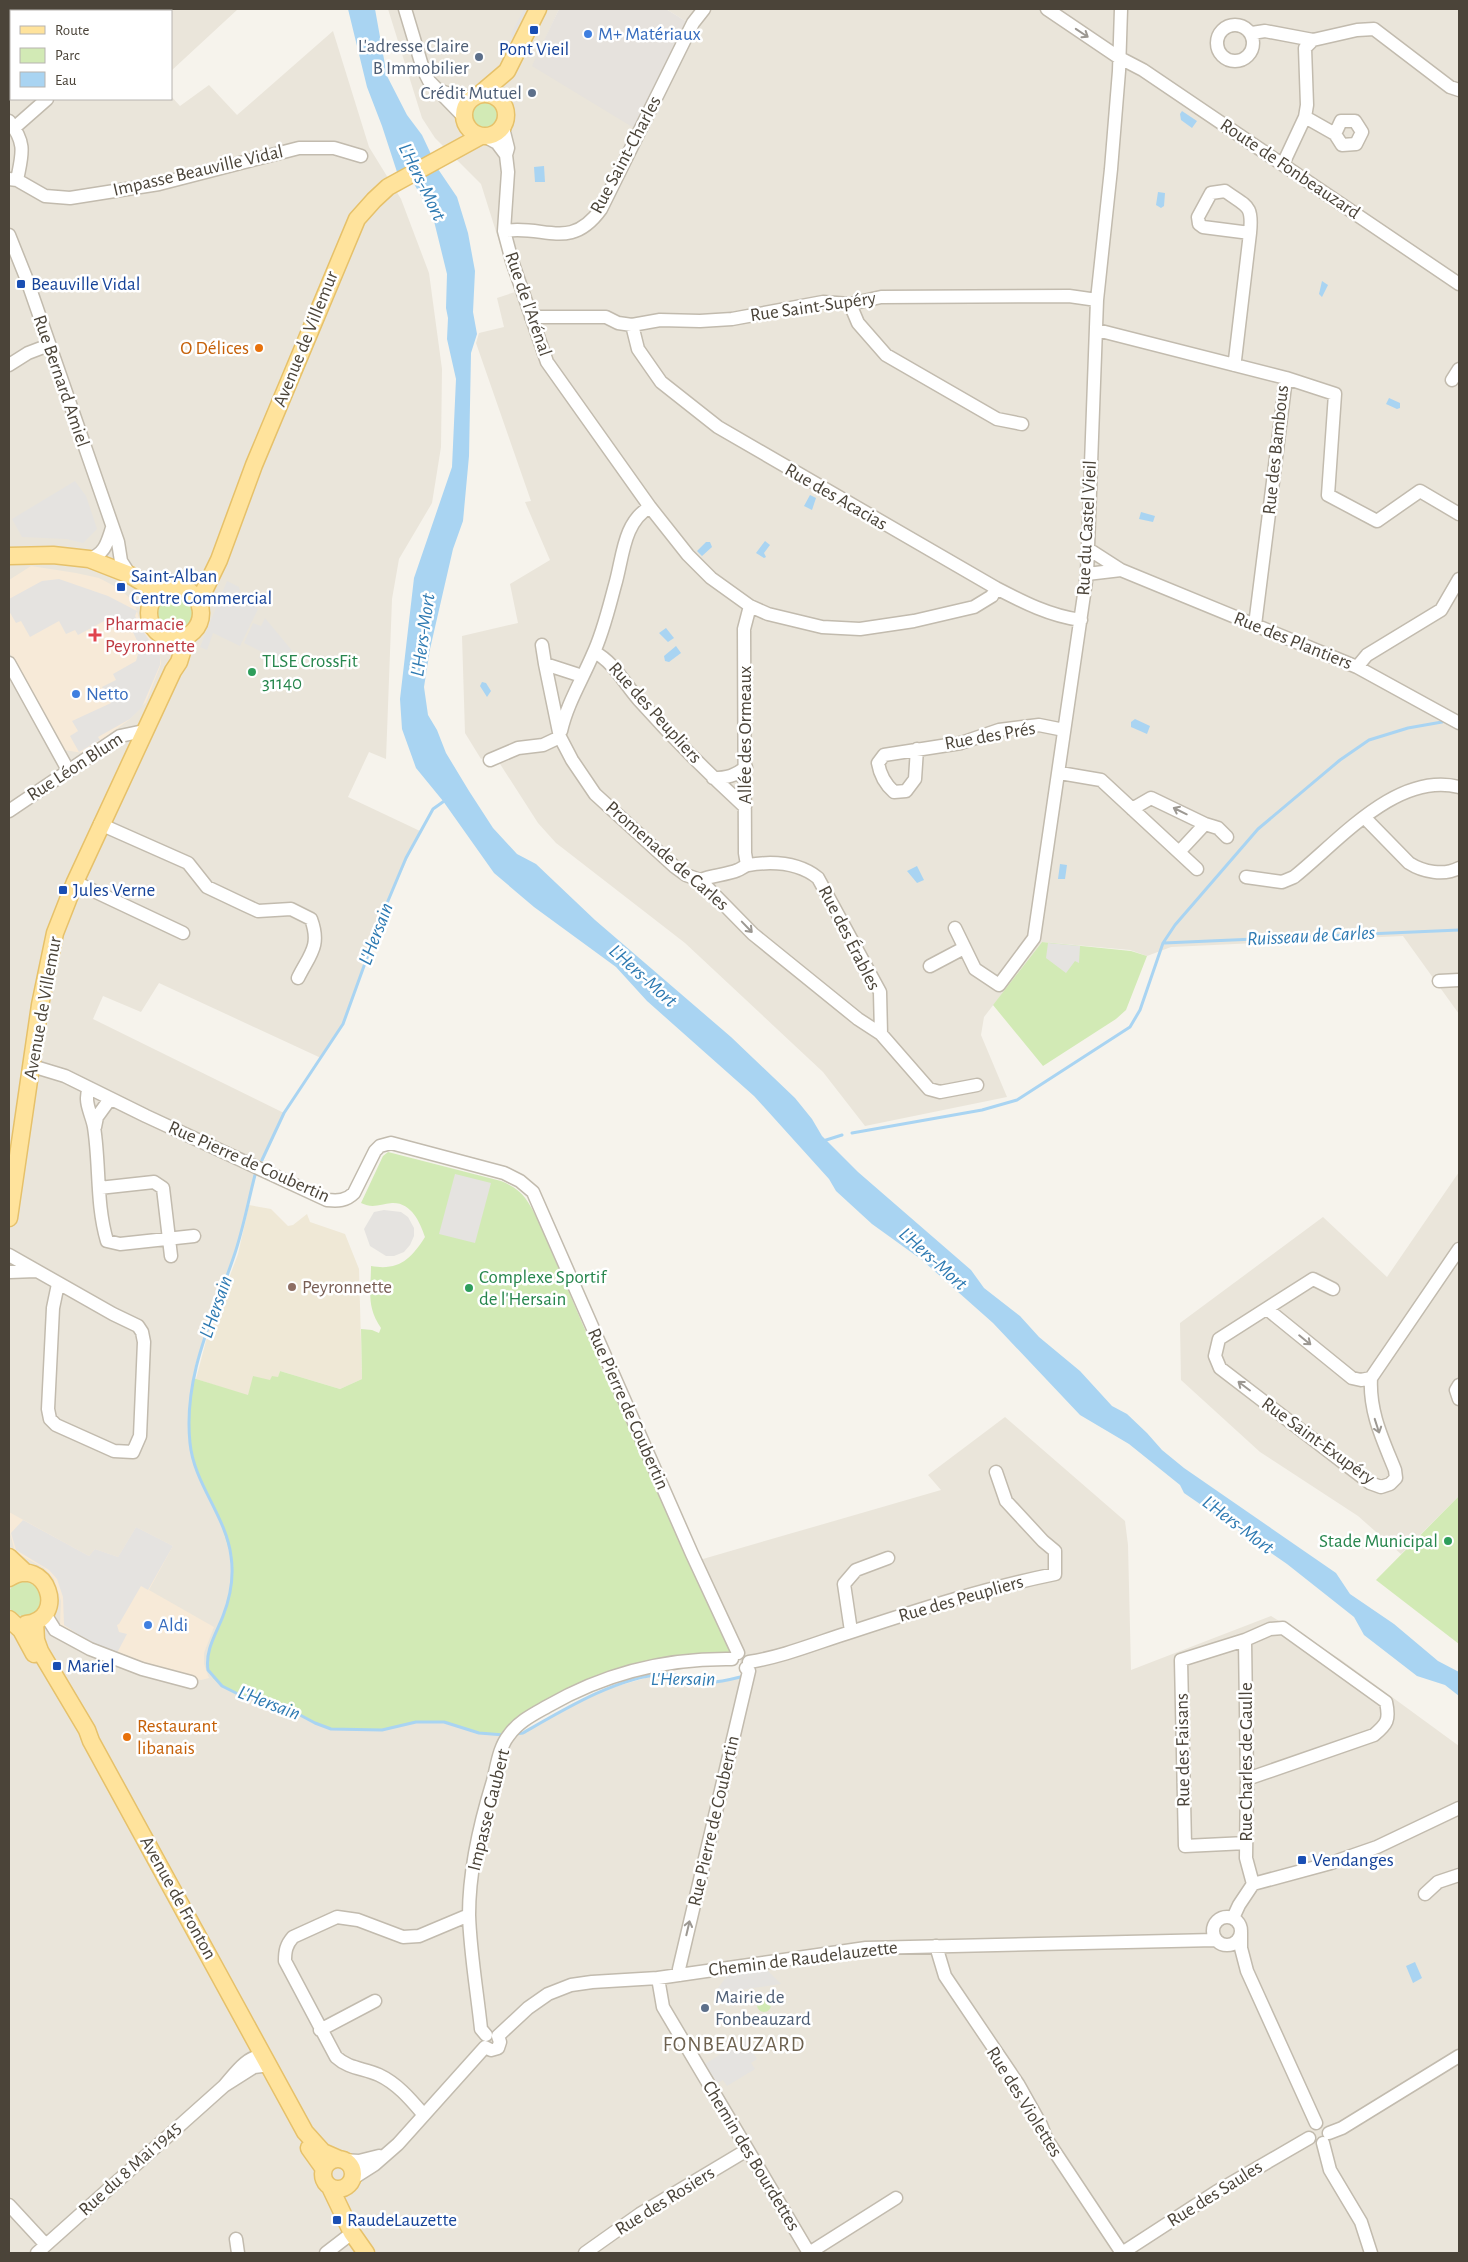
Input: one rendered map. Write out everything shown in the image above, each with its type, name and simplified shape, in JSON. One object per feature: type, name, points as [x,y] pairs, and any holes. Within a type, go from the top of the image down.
[{"type":"main road","points":[[502,104],[507,71],[538,9]]},
{"type":"main road","points":[[477,95],[490,94],[502,104],[506,111],[504,122],[496,132],[482,136],[473,132],[465,119],[466,105],[477,95],[507,71]]},
{"type":"main road","name":"Avenue de Villemur","points":[[444,155],[464,128],[465,119]]},
{"type":"main road","name":"Avenue de Villemur","points":[[200,607],[202,595],[219,560],[254,465],[349,236],[364,211],[388,187],[482,136]]},
{"type":"main road","points":[[10,557],[53,555],[83,559],[130,575],[150,587],[162,591]]},
{"type":"main road","points":[[83,559],[136,589],[150,608]]},
{"type":"main road","name":"Avenue de Villemur","points":[[182,588],[196,582],[214,568]]},
{"type":"main road","points":[[160,634],[168,638],[178,639],[187,636],[198,626],[200,607],[194,595],[182,588],[175,587],[162,591],[152,601],[150,608],[151,622],[160,634],[167,643],[171,652],[173,672]]},
{"type":"main road","name":"Avenue de Villemur","points":[[9,1218],[48,960],[60,920],[100,824],[173,672],[180,662],[187,636]]},
{"type":"main road","points":[[9,1557],[26,1573]]},
{"type":"main road","points":[[9,1578],[19,1573],[26,1573]]},
{"type":"main road","name":"Avenue de Fronton","points":[[26,1573],[40,1578],[48,1590],[48,1607],[40,1618],[37,1645],[87,1730],[92,1743],[263,2056],[311,2140],[323,2152],[340,2159]]},
{"type":"main road","name":"Avenue de Fronton","points":[[11,1621],[24,1624],[40,1618]]},
{"type":"main road","name":"Avenue de Fronton","points":[[11,1621],[25,1636],[39,1665],[82,1734],[92,1743]]},
{"type":"main road","name":"Avenue de Fronton","points":[[263,2056],[301,2137],[324,2169]]},
{"type":"main road","points":[[342,2185],[324,2179],[324,2169],[328,2163],[340,2159],[351,2167],[342,2185],[345,2200],[349,2214],[371,2253]]},
{"type":"main road","points":[[342,2185],[352,2233],[366,2253]]},
{"type":"street","points":[[405,9],[429,80],[465,119]]},
{"type":"street","name":"Rue Saint-Charles","points":[[504,231],[516,230],[558,235],[577,230],[594,218],[601,209],[654,105],[693,23],[704,9]]},
{"type":"street","name":"Route de Fonbeauzard","points":[[1046,9],[1118,57],[1142,70],[1459,284]]},
{"type":"street","name":"Rue du Castel Vieil","points":[[964,948],[975,968],[999,985],[1034,938],[1060,772],[1064,730],[1087,574],[1097,300],[1111,169],[1119,71],[1121,9]]},
{"type":"street","points":[[1252,33],[1265,31],[1313,40],[1357,30],[1374,29],[1450,87],[1459,90]]},
{"type":"street","points":[[1283,164],[1305,117],[1308,105],[1305,48],[1313,40]]},
{"type":"street","points":[[438,90],[458,97],[477,95]]},
{"type":"street","points":[[13,180],[23,159],[23,148],[11,124],[46,100]]},
{"type":"street","points":[[1305,117],[1335,134]]},
{"type":"street","name":"Rue de l'Arénal","points":[[504,122],[504,132],[508,148],[506,155],[508,180],[504,231],[547,362],[650,508],[688,555],[705,572],[722,588],[750,606],[768,614],[795,622],[822,627],[860,629],[914,621],[974,607],[992,596],[996,588]]},
{"type":"street","points":[[482,136],[497,143],[506,155]]},
{"type":"street","name":"Impasse Beauville Vidal","points":[[13,180],[45,196],[70,198],[159,184],[299,148],[334,148],[362,156]]},
{"type":"street","points":[[1234,365],[1250,233]]},
{"type":"street","name":"Rue Bernard Amiel","points":[[9,235],[27,280],[118,542],[121,561],[130,575]]},
{"type":"street","name":"Rue Saint-Supéry","points":[[531,317],[606,317],[618,323],[632,324],[660,320],[700,321],[732,319],[823,302],[850,304],[881,297],[1069,296],[1097,300]]},
{"type":"street","points":[[850,304],[858,323],[886,354],[997,419],[1022,424]]},
{"type":"street","name":"Rue des Acacias","points":[[632,324],[638,349],[661,382],[718,427],[996,588],[1028,604],[1062,617],[1081,620]]},
{"type":"street","name":"Rue des Bambous","points":[[1097,330],[1286,378],[1255,625]]},
{"type":"street","points":[[9,365],[28,353],[48,345]]},
{"type":"street","points":[[1286,378],[1335,394],[1328,495],[1377,521],[1420,491],[1459,514]]},
{"type":"street","points":[[490,760],[518,748],[543,744],[560,737],[564,716],[594,652],[616,584],[627,536],[635,518],[650,508]]},
{"type":"street","points":[[83,559],[96,557],[106,547],[112,528]]},
{"type":"street","name":"Rue des Plantiers","points":[[1088,551],[1093,552],[1120,570],[1357,667],[1459,723]]},
{"type":"street","name":"Rue des Plantiers","points":[[1087,574],[1120,570]]},
{"type":"street","points":[[1357,667],[1367,655],[1441,610],[1459,579]]},
{"type":"street","name":"Allée des Ormeaux","points":[[748,865],[745,853],[744,629],[750,606]]},
{"type":"street","name":"Promenade de Carles","points":[[542,645],[560,737],[595,794],[674,867],[686,875],[700,880],[753,934],[858,1019],[881,1034],[929,1089],[940,1092],[977,1085]]},
{"type":"street","name":"Rue des Peupliers","points":[[594,652],[606,658],[637,698],[713,778],[745,807]]},
{"type":"street","points":[[9,663],[68,770]]},
{"type":"street","points":[[545,664],[582,676]]},
{"type":"street","name":"Rue des Prés","points":[[917,749],[961,742],[999,730],[1039,725],[1064,730]]},
{"type":"street","name":"Rue Léon Blum","points":[[9,810],[120,736],[139,732],[144,734]]},
{"type":"street","name":"Rue des Peupliers","points":[[713,778],[727,778],[738,774],[746,767]]},
{"type":"street","points":[[1060,772],[1101,780],[1197,870]]},
{"type":"street","points":[[1246,877],[1282,882],[1294,877],[1383,802],[1405,791],[1428,785],[1459,787]]},
{"type":"street","points":[[1132,809],[1152,798],[1205,824],[1218,828],[1227,837]]},
{"type":"street","points":[[1365,818],[1416,868],[1437,873],[1459,868]]},
{"type":"street","points":[[100,824],[188,863],[207,887],[252,908],[270,912],[291,909],[310,919],[316,933],[316,941],[298,978]]},
{"type":"street","points":[[1178,852],[1205,824]]},
{"type":"street","name":"Rue des Érables","points":[[700,880],[713,874],[737,871],[748,865],[791,864],[808,870],[818,878],[880,992],[881,1034]]},
{"type":"street","points":[[75,882],[183,933]]},
{"type":"street","points":[[930,966],[964,948],[955,928]]},
{"type":"street","points":[[1439,982],[1459,980]]},
{"type":"street","points":[[858,1019],[867,1018],[880,1009]]},
{"type":"street","name":"Rue Pierre de Coubertin","points":[[32,1066],[65,1076],[89,1090],[327,1200],[343,1200],[354,1193],[375,1151],[380,1146],[391,1142],[504,1173],[528,1186],[533,1192],[735,1656]]},
{"type":"street","points":[[89,1090],[87,1103],[94,1129],[99,1188],[107,1241],[120,1244],[194,1236]]},
{"type":"street","points":[[94,1129],[97,1117],[110,1099]]},
{"type":"street","points":[[99,1188],[154,1182],[163,1188],[172,1256]]},
{"type":"street","points":[[1267,1309],[1352,1378],[1361,1380],[1371,1378],[1459,1249]]},
{"type":"street","points":[[9,1255],[58,1284],[138,1326],[142,1332],[144,1342],[140,1436],[133,1452],[114,1451],[56,1425],[50,1419],[48,1409],[52,1308],[58,1284]]},
{"type":"street","points":[[9,1272],[36,1271]]},
{"type":"street","name":"Rue Saint-Exupéry","points":[[1333,1289],[1314,1279],[1219,1339],[1215,1356],[1220,1368],[1370,1483],[1381,1487],[1394,1481],[1396,1478],[1395,1470],[1376,1425],[1370,1392],[1371,1378]]},
{"type":"street","points":[[1459,1385],[1456,1390],[1459,1399]]},
{"type":"street","name":"Rue des Peupliers","points":[[748,1665],[777,1658],[851,1632],[996,1586],[1055,1574],[1055,1551],[1006,1501],[996,1472]]},
{"type":"street","points":[[851,1632],[844,1584],[856,1570],[888,1558]]},
{"type":"street","points":[[40,1618],[55,1630],[90,1649],[142,1669],[191,1682]]},
{"type":"street","points":[[1245,1640],[1270,1630],[1283,1628],[1386,1702],[1389,1714],[1384,1725],[1374,1735],[1247,1779]]},
{"type":"street","name":"Rue Charles de Gaulle","points":[[1245,1640],[1246,1858],[1253,1884]]},
{"type":"street","name":"Rue des Faisans","points":[[1245,1640],[1180,1660],[1185,1846],[1246,1843]]},
{"type":"street","points":[[735,1656],[746,1656],[748,1665]]},
{"type":"street","name":"Impasse Gaubert","points":[[490,2039],[481,2029],[469,1915],[471,1883],[477,1847],[491,1787],[508,1735],[522,1721],[590,1684],[624,1672],[697,1659],[735,1656]]},
{"type":"street","name":"Rue Pierre de Coubertin","points":[[680,1975],[679,1969],[748,1677],[748,1665]]},
{"type":"street","points":[[1233,1918],[1253,1884],[1331,1863],[1377,1847],[1459,1808]]},
{"type":"street","points":[[1425,1894],[1438,1882],[1459,1875]]},
{"type":"street","points":[[424,2115],[390,2081],[341,2062],[336,2057],[285,1961],[287,1944],[293,1938],[337,1916],[358,1920],[403,1938],[419,1936],[469,1915]]},
{"type":"street","points":[[1248,1971],[1234,1952],[1220,1942],[1212,1931],[1216,1922],[1224,1917],[1233,1918],[1240,1926],[1241,1948],[1248,1971],[1316,2124]]},
{"type":"street","points":[[1220,1942],[1236,1942],[1241,1932]]},
{"type":"street","name":"Chemin de Raudelauzette","points":[[342,2185],[380,2160],[398,2144],[490,2039],[537,2000],[559,1989],[592,1982],[658,1978],[866,1948],[1220,1942]]},
{"type":"street","name":"Rue des Violettes","points":[[936,1946],[944,1976],[1018,2084],[1041,2125],[1047,2140],[1122,2253]]},
{"type":"street","name":"Chemin des Bourdettes","points":[[658,1978],[662,2007],[809,2253]]},
{"type":"street","points":[[320,2030],[375,2001]]},
{"type":"street","name":"Rue du 8 Mai 1945","points":[[42,2249],[224,2086],[250,2059],[256,2056],[263,2056]]},
{"type":"street","points":[[1371,2253],[1361,2222],[1330,2170],[1326,2138],[1325,2125],[1316,2124],[1310,2128],[1309,2138],[1314,2143],[1326,2138],[1459,2056]]},
{"type":"street","name":"Rue des Saules","points":[[1122,2253],[1216,2192],[1309,2138]]},
{"type":"street","name":"Chemin de Raudelauzette","points":[[340,2159],[359,2161],[372,2159],[383,2155],[398,2144]]},
{"type":"street","name":"Rue des Rosiers","points":[[585,2253],[640,2214],[746,2150]]},
{"type":"street","points":[[809,2253],[896,2198]]},
{"type":"street","points":[[9,2205],[42,2249]]},
{"type":"street","points":[[326,2253],[352,2233]]},
{"type":"street","points":[[236,2239],[238,2253]]},
{"type":"shaded area","points":[[9,9],[238,9],[172,70],[172,10],[10,10],[10,100],[172,100],[172,97],[180,106],[209,85],[237,115],[333,31],[369,147],[401,199],[429,273],[442,369],[441,447],[432,503],[399,559],[392,599],[386,759],[369,752],[348,797],[420,831],[385,908],[343,1024],[321,1058],[159,983],[141,1012],[103,996],[93,1019],[284,1113],[255,1175],[236,1249],[211,1315],[195,1366],[191,1391],[190,1444],[196,1472],[220,1521],[231,1556],[232,1576],[228,1602],[209,1650],[242,1696],[292,1711],[396,1727],[416,1722],[444,1722],[479,1732],[508,1735],[523,1733],[600,1691],[656,1675],[683,1676],[706,1682],[721,1682],[744,1676],[738,1653],[696,1561],[941,1490],[928,1475],[1005,1417],[1125,1521],[1128,1545],[1131,1670],[1271,1616],[1340,1659],[1459,1746],[1459,2253],[9,2253]]},
{"type":"shaded area","points":[[388,9],[559,9],[533,66],[687,22],[666,9],[1459,9],[1459,1014],[1403,936],[1171,947],[1147,956],[1130,950],[1042,942],[984,1017],[981,1035],[1007,1097],[865,1126],[823,1072],[685,943],[556,843],[538,823],[493,753],[481,759],[465,733],[462,636],[518,623],[510,584],[550,560],[525,502],[531,501],[476,343],[479,333],[504,327],[497,298],[515,292],[481,184],[435,138],[422,118]]},
{"type":"shaded area","points":[[524,9],[533,9],[515,46],[511,34]]},
{"type":"shaded area","points":[[559,9],[666,9],[687,22],[634,128],[532,66]]},
{"type":"shaded area","points":[[75,481],[86,496],[97,529],[83,543],[67,539],[22,537],[12,519]]},
{"type":"shaded area","points":[[31,566],[99,578],[120,589],[134,602],[142,628],[159,650],[161,664],[146,702],[129,720],[83,753],[64,750],[9,652],[9,580]]},
{"type":"shaded area","points":[[59,579],[108,596],[137,611],[135,616],[160,656],[160,665],[142,707],[130,719],[98,737],[100,740],[79,752],[70,736],[78,731],[72,721],[111,703],[102,687],[116,680],[113,674],[136,661],[140,647],[132,630],[108,619],[78,635],[75,630],[66,634],[59,621],[30,637],[21,621],[16,623],[9,611],[9,599],[42,581]]},
{"type":"shaded area","points":[[227,581],[239,587],[241,595],[258,609],[240,646],[213,633],[207,650],[200,647]]},
{"type":"shaded area","points":[[265,618],[294,653],[277,667],[259,658],[262,652],[244,643],[253,623],[261,626]]},
{"type":"shaded area","points":[[1048,943],[1080,946],[1079,963],[1075,961],[1066,973],[1046,958]]},
{"type":"shaded area","points":[[1459,1172],[1459,1496],[1401,1554],[1358,1516],[1260,1452],[1181,1380],[1180,1323],[1323,1217],[1387,1277]]},
{"type":"shaded area","points":[[455,1174],[491,1183],[475,1243],[439,1234]]},
{"type":"shaded area","name":"Peyronnette","points":[[249,1205],[271,1209],[288,1226],[293,1225],[307,1214],[310,1222],[345,1234],[359,1269],[362,1379],[340,1389],[280,1371],[278,1378],[271,1380],[248,1396],[196,1379],[207,1337],[238,1254]]},
{"type":"shaded area","points":[[384,1210],[401,1212],[408,1217],[414,1228],[414,1236],[410,1245],[404,1252],[394,1256],[386,1256],[370,1246],[364,1229],[374,1212]]},
{"type":"shaded area","points":[[9,1512],[89,1556],[95,1549],[118,1557],[136,1527],[173,1546],[149,1590],[214,1627],[204,1653],[204,1664],[209,1678],[201,1680],[182,1676],[127,1657],[60,1625],[61,1601],[54,1579],[44,1568],[15,1552],[9,1529]]},
{"type":"shaded area","points":[[23,1520],[89,1556],[95,1549],[118,1557],[136,1527],[173,1546],[148,1590],[141,1586],[117,1625],[119,1632],[127,1634],[117,1653],[84,1638],[64,1625],[63,1597],[57,1579],[49,1570],[16,1550],[11,1533]]},
{"type":"shaded area","points":[[766,1969],[781,1984],[726,1992],[719,1998],[715,1992],[727,1976]]},
{"type":"shaded area","points":[[745,2039],[757,2059],[751,2063],[755,2069],[727,2086],[723,2080],[717,2083],[705,2064]]},
{"type":"green space","points":[[484,101],[494,105],[498,115],[494,125],[484,129],[474,125],[470,115],[474,105]]},
{"type":"green space","points":[[176,595],[183,596],[189,600],[193,606],[193,620],[189,626],[183,630],[176,631],[169,630],[163,626],[159,620],[158,613],[159,606],[163,600],[169,596]]},
{"type":"green space","points":[[1042,942],[1131,951],[1147,956],[1126,1010],[1116,1019],[1043,1066],[993,1005]]},
{"type":"green space","points":[[388,1152],[501,1181],[515,1188],[524,1196],[538,1220],[610,1388],[618,1386],[738,1653],[697,1659],[591,1684],[508,1735],[479,1733],[444,1722],[416,1722],[382,1730],[331,1729],[285,1707],[242,1696],[222,1686],[213,1678],[208,1670],[207,1662],[209,1650],[228,1602],[232,1576],[231,1556],[220,1521],[196,1472],[190,1444],[189,1421],[193,1378],[248,1395],[253,1376],[270,1380],[272,1376],[278,1377],[280,1371],[340,1389],[362,1379],[361,1329],[379,1333],[381,1328],[371,1305],[371,1266],[389,1267],[403,1262],[415,1252],[425,1237],[414,1214],[404,1206],[392,1203],[369,1206],[361,1203],[383,1156]]},
{"type":"green space","points":[[1459,1496],[1459,1644],[1376,1580]]},
{"type":"green space","points":[[24,1582],[31,1583],[36,1587],[40,1592],[40,1606],[36,1611],[31,1615],[24,1616],[17,1615],[12,1611],[8,1606],[7,1599],[8,1592],[12,1587],[17,1583]]},
{"type":"green space","points":[[764,1998],[769,2000],[771,2005],[769,2010],[764,2012],[759,2010],[757,2005],[759,2000]]},
{"type":"water","name":"L'Hers-Mort","points":[[348,9],[375,9],[387,76],[407,115],[422,135],[438,169],[457,197],[468,233],[475,271],[473,312],[477,334],[471,353],[469,456],[463,521],[453,549],[430,649],[424,687],[428,715],[437,730],[446,753],[493,828],[517,854],[536,864],[595,920],[731,1037],[795,1098],[812,1119],[822,1136],[858,1172],[971,1270],[984,1288],[1020,1316],[1039,1337],[1080,1371],[1112,1406],[1127,1414],[1162,1450],[1184,1468],[1336,1573],[1350,1594],[1394,1624],[1438,1661],[1459,1672],[1459,1696],[1445,1685],[1417,1676],[1364,1635],[1354,1617],[1287,1564],[1184,1493],[1180,1485],[1129,1444],[1080,1415],[993,1323],[922,1260],[872,1224],[836,1191],[829,1179],[754,1096],[647,1001],[616,967],[534,907],[494,873],[443,801],[416,768],[402,729],[400,699],[414,578],[452,467],[456,379],[447,339],[447,274],[433,217],[413,182],[397,172],[367,87]]},
{"type":"water","points":[[1182,111],[1197,121],[1192,128],[1181,120],[1180,114]]},
{"type":"water","points":[[544,166],[545,182],[535,182],[534,167]]},
{"type":"water","points":[[1158,192],[1165,193],[1164,206],[1161,208],[1156,205]]},
{"type":"water","points":[[1322,281],[1328,285],[1322,297],[1319,294]]},
{"type":"water","points":[[1389,398],[1400,403],[1400,408],[1397,409],[1386,404]]},
{"type":"water","points":[[810,495],[816,498],[812,510],[804,506]]},
{"type":"water","points":[[1141,512],[1155,516],[1153,522],[1139,519]]},
{"type":"water","points":[[765,541],[770,545],[764,553],[766,557],[764,558],[756,553]]},
{"type":"water","points":[[706,542],[710,542],[712,547],[702,556],[697,551]]},
{"type":"water","points":[[666,628],[674,638],[668,642],[659,633]]},
{"type":"water","points":[[676,646],[681,653],[669,662],[665,661],[664,656]]},
{"type":"water","points":[[482,682],[486,683],[491,691],[487,697],[480,686]]},
{"type":"water","points":[[1135,719],[1150,726],[1147,734],[1131,727],[1131,722]]},
{"type":"water","points":[[1060,864],[1067,865],[1065,879],[1058,879]]},
{"type":"water","points":[[917,866],[924,880],[917,883],[907,871]]},
{"type":"water","points":[[1415,1962],[1422,1978],[1413,1983],[1406,1966]]},
{"type":"waterway","points":[[852,1133],[982,1110],[1017,1100],[1130,1027],[1140,1010],[1163,943],[1175,925],[1258,829],[1340,760],[1369,740],[1408,728],[1442,722]]},
{"type":"waterway","name":"L'Hersain","points":[[262,1160],[284,1113],[343,1024],[385,908],[406,858],[433,809],[447,799]]},
{"type":"waterway","name":"Ruisseau de Carles","points":[[1164,943],[1459,930]]},
{"type":"waterway","points":[[823,1141],[842,1135]]},
{"type":"waterway","name":"L'Hersain","points":[[255,1175],[243,1226],[209,1325],[195,1371],[191,1394],[189,1418],[193,1458],[203,1486],[223,1527],[228,1541],[232,1564],[232,1579],[228,1602],[210,1649],[207,1663],[208,1670],[222,1686],[242,1696],[285,1707],[331,1729],[382,1730],[416,1722],[444,1722],[479,1733],[504,1735]]},
{"type":"waterway","name":"L'Hersain","points":[[515,1734],[523,1733],[555,1714],[609,1688],[646,1676],[670,1674],[711,1682],[744,1676]]},
{"type":"place","name":"Pont Vieil","points":[[534,30]]},
{"type":"place","name":"M+ Matériaux","points":[[588,34]]},
{"type":"place","name":"L'adresse Claire B Immobilier","points":[[479,57]]},
{"type":"place","name":"Crédit Mutuel","points":[[532,93]]},
{"type":"place","name":"Beauville Vidal","points":[[21,284]]},
{"type":"place","name":"O Délices","points":[[259,348]]},
{"type":"place","name":"Saint-Alban Centre Commercial","points":[[121,587]]},
{"type":"place","name":"Pharmacie Peyronnette","points":[[95,635]]},
{"type":"place","name":"TLSE CrossFit 31140","points":[[252,672]]},
{"type":"place","name":"Netto","points":[[76,694]]},
{"type":"place","name":"Jules Verne","points":[[63,890]]},
{"type":"place","name":"Peyronnette","points":[[292,1287]]},
{"type":"place","name":"Complexe Sportif de l'Hersain","points":[[469,1288]]},
{"type":"place","name":"Stade Municipal","points":[[1448,1541]]},
{"type":"place","name":"Aldi","points":[[148,1625]]},
{"type":"place","name":"Mariel","points":[[57,1666]]},
{"type":"place","name":"Restaurant libanais","points":[[127,1737]]},
{"type":"place","name":"Vendanges","points":[[1302,1860]]},
{"type":"place","name":"Mairie de Fonbeauzard","points":[[705,2008]]},
{"type":"place","name":"RaudeLauzette","points":[[337,2220]]},
{"type":"district","name":"FONBEAUZARD","points":[[734,2044]]}]
